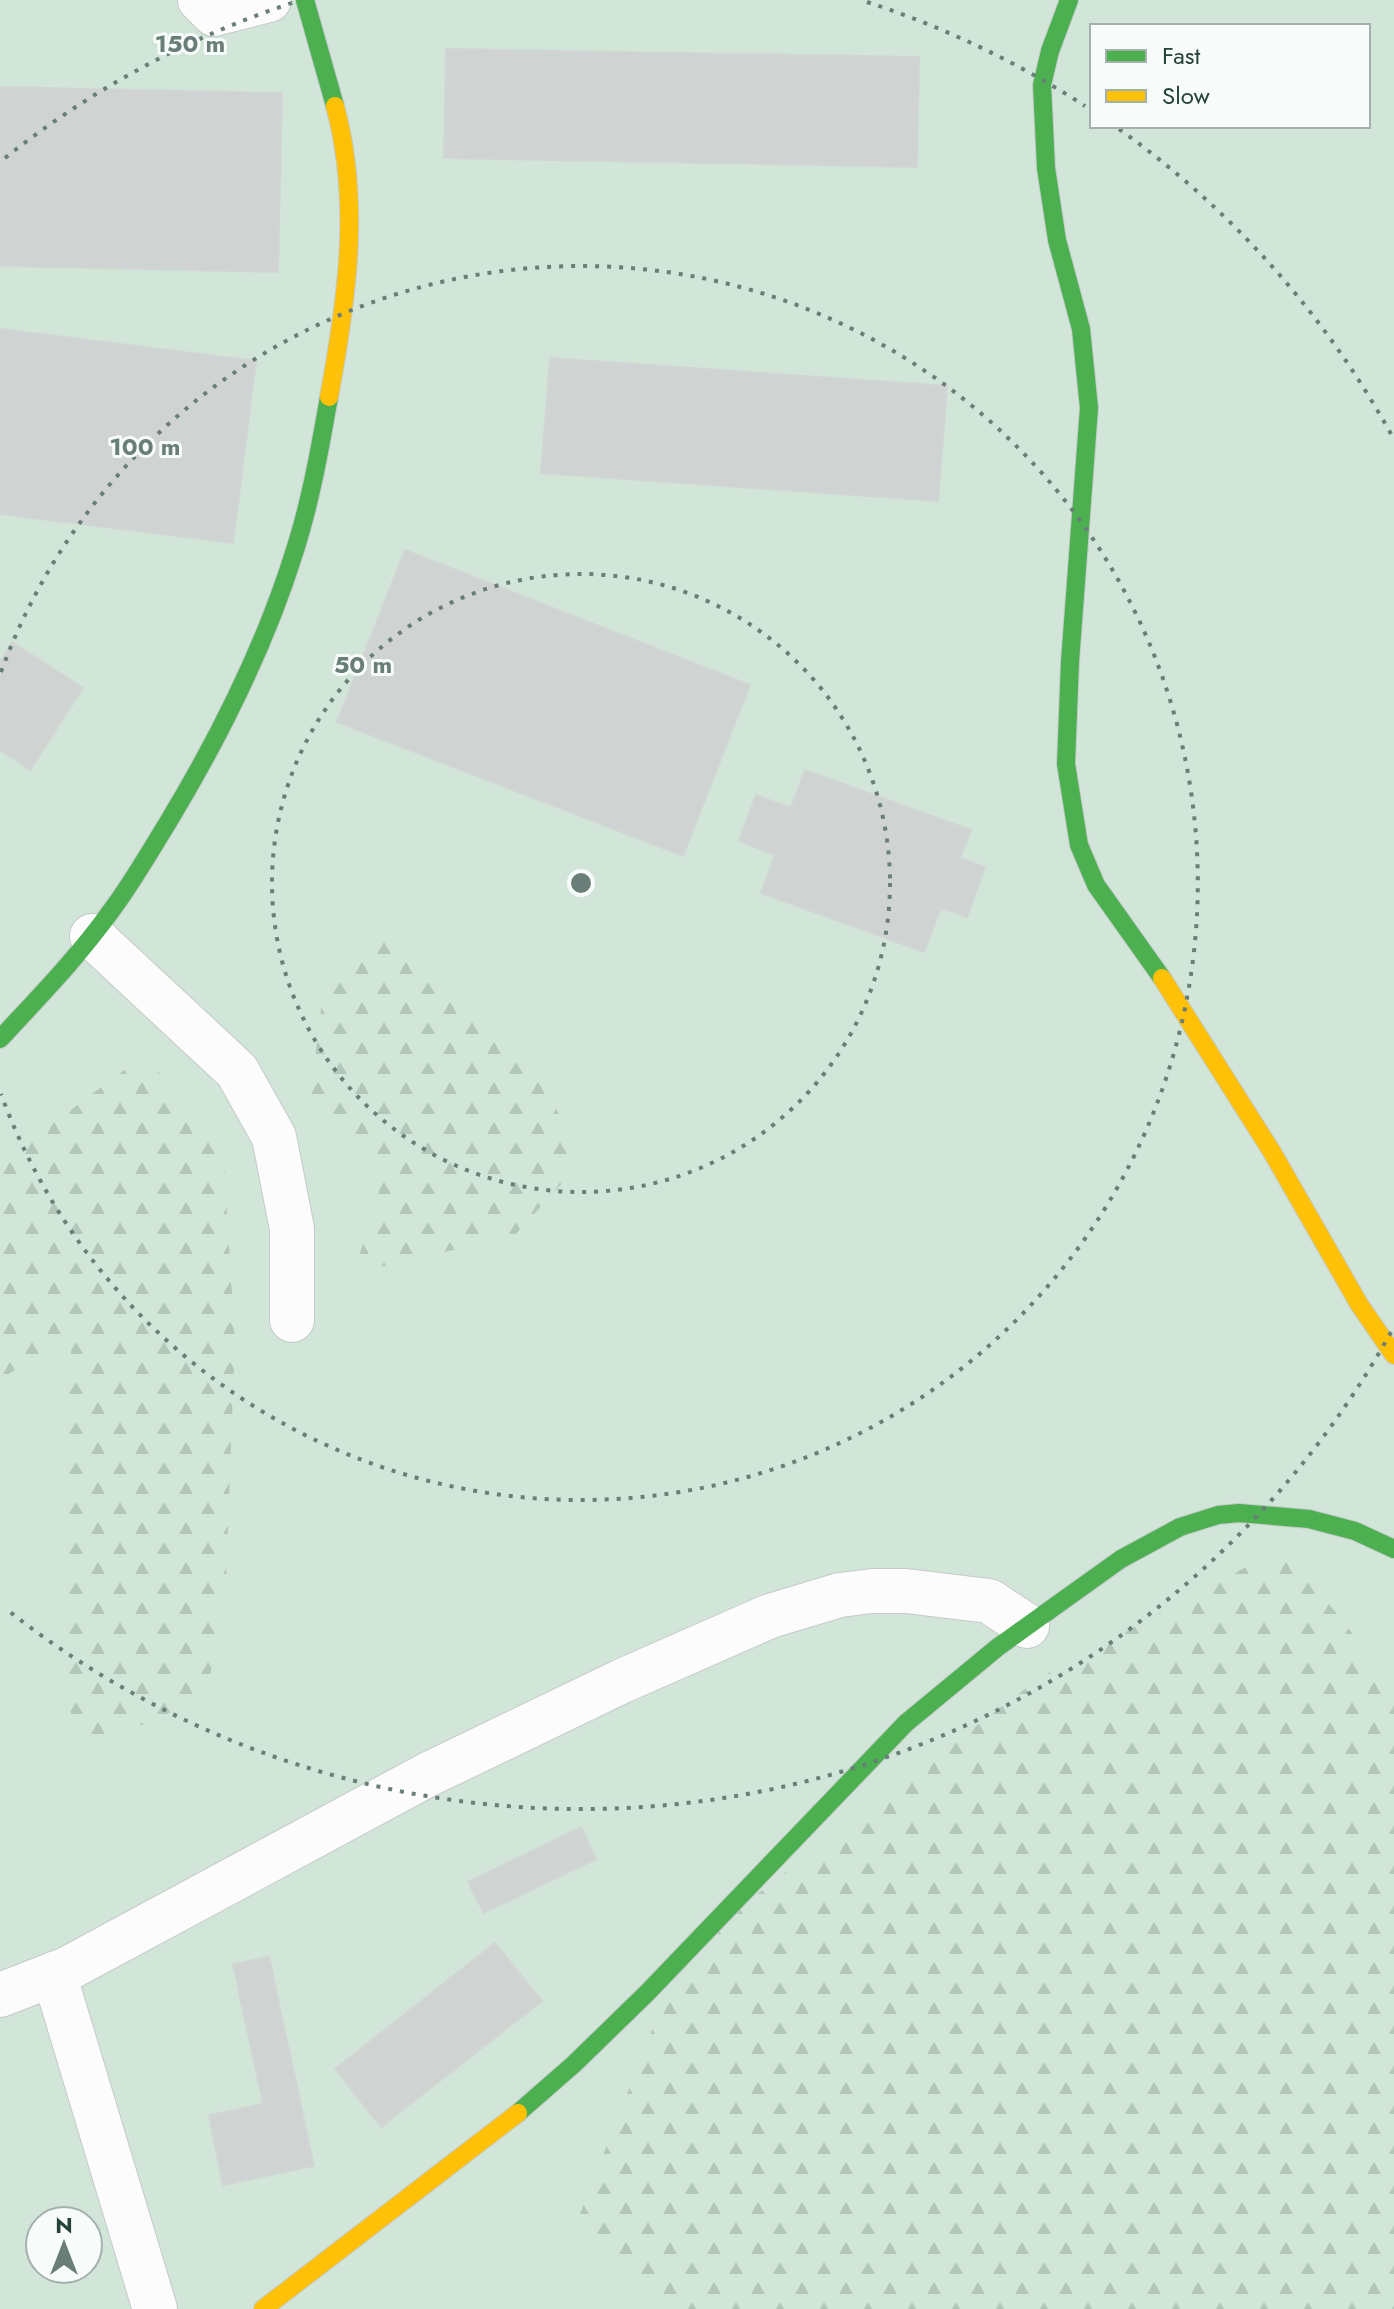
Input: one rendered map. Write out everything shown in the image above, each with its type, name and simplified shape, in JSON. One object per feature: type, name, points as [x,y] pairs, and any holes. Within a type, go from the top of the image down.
[{"type":"street","points":[[200,0],[214,14],[269,0]]},
{"type":"street","points":[[0,1039],[92,936],[133,879],[180,803],[255,658],[308,505],[337,351],[350,226],[349,181],[343,134],[328,77],[311,30],[305,0]]},
{"type":"street","points":[[1069,0],[1050,51],[1042,85],[1046,168],[1057,240],[1081,329],[1089,408],[1070,662],[1066,764],[1079,845],[1096,885],[1140,944],[1256,1127],[1359,1304],[1394,1355]]},
{"type":"street","points":[[92,936],[237,1071],[274,1137],[292,1229],[292,1320]]},
{"type":"street","points":[[263,2309],[558,2080],[886,1743],[1027,1626],[1090,1580],[1139,1549],[1183,1527],[1217,1515],[1253,1512],[1291,1516],[1338,1527],[1394,1549]]},
{"type":"street","points":[[0,1995],[54,1974],[427,1775],[622,1681],[770,1616],[840,1595],[906,1591],[989,1601],[1027,1626]]},
{"type":"street","points":[[54,1974],[155,2309]]},
{"type":"green space","points":[[0,0],[1394,0],[1394,2309],[0,2309]]},
{"type":"green space","points":[[379,935],[523,1053],[585,1158],[514,1236],[354,1273],[385,1171],[310,1099],[326,969]]},
{"type":"green space","points":[[144,1055],[223,1149],[235,1341],[226,1578],[207,1696],[88,1749],[63,1696],[63,1488],[72,1336],[0,1379],[0,1152],[72,1109]]},
{"type":"green space","points":[[1283,1547],[1394,1685],[1394,2309],[664,2309],[576,2224],[683,1951],[1039,1678]]},
{"type":"building","points":[[446,49],[919,57],[917,167],[444,158]]},
{"type":"building","points":[[0,87],[282,93],[278,272],[0,266]]},
{"type":"building","points":[[0,329],[256,361],[233,543],[0,514]]},
{"type":"building","points":[[550,358],[947,386],[938,501],[541,473]]},
{"type":"building","points":[[405,550],[750,685],[683,856],[337,722]]},
{"type":"building","points":[[12,642],[83,688],[30,770],[0,750],[0,662]]},
{"type":"building","points":[[805,770],[971,830],[960,858],[985,867],[967,917],[941,908],[924,952],[761,893],[775,855],[739,841],[756,795],[791,808]]},
{"type":"building","points":[[581,1827],[596,1859],[484,1913],[468,1882]]},
{"type":"building","points":[[495,1943],[542,2001],[381,2127],[335,2069]]},
{"type":"building","points":[[269,1957],[314,2166],[223,2185],[209,2115],[263,2104],[233,1964]]},
{"type":"traffic: fast","points":[[305,0],[335,106]]},
{"type":"traffic: fast","points":[[1069,0],[1050,51],[1042,85],[1046,168],[1057,240],[1081,329],[1089,408],[1070,662],[1066,764],[1079,845],[1096,885],[1162,978]]},
{"type":"traffic: fast","points":[[0,1039],[71,961],[119,900],[205,759],[255,657],[283,586],[310,493],[329,397]]},
{"type":"traffic: fast","points":[[518,2113],[647,1993],[906,1723],[998,1647],[1121,1559],[1180,1527],[1218,1515],[1239,1513],[1309,1519],[1355,1531],[1394,1549]]},
{"type":"traffic: slow","points":[[329,397],[346,288],[349,215],[348,178],[335,106]]},
{"type":"traffic: slow","points":[[1162,978],[1272,1152],[1359,1304],[1394,1355]]},
{"type":"traffic: slow","points":[[263,2309],[518,2113]]}]
